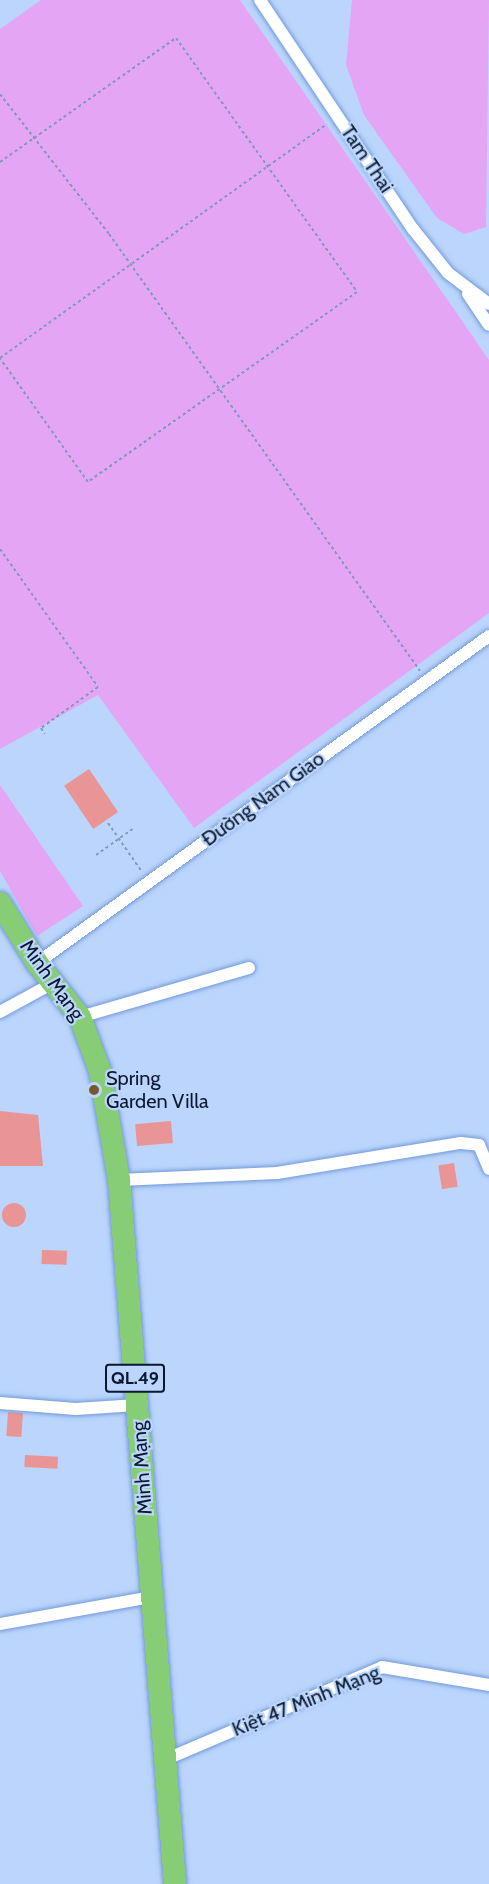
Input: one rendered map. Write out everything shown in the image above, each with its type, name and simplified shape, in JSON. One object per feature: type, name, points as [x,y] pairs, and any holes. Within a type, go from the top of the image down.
[{"type":"highway","name":"Minh Mạng","points":[[0,903],[37,963],[55,982],[80,1017],[100,1071],[119,1180],[152,1597],[162,1761],[175,1884]]},
{"type":"street","name":"Tam Thai","points":[[260,0],[413,229],[465,290],[489,304]]},
{"type":"street","points":[[465,290],[489,325]]},
{"type":"street","name":"Đường Nam Giao","points":[[37,963],[489,636]]},
{"type":"street","points":[[80,1017],[249,968]]},
{"type":"street","points":[[0,1012],[55,982]]},
{"type":"street","points":[[119,1180],[267,1174],[461,1143],[479,1145],[489,1169]]},
{"type":"street","points":[[0,1403],[76,1410],[137,1405]]},
{"type":"street","points":[[0,1624],[152,1597]]},
{"type":"street","name":"Kiệt 47 Minh Mạng","points":[[162,1761],[382,1667],[489,1685]]},
{"type":"path","points":[[0,162],[176,38],[268,167],[357,292],[88,482],[0,358],[132,266],[268,167],[327,124]]},
{"type":"path","points":[[0,94],[132,266],[426,680]]},
{"type":"path","points":[[0,549],[98,687],[41,728],[45,734]]},
{"type":"path","points":[[108,823],[149,882]]},
{"type":"path","points":[[96,855],[134,828]]},
{"type":"shaded area","points":[[41,0],[240,0],[489,360],[489,613],[194,828],[98,695],[0,749],[0,29]]},
{"type":"shaded area","points":[[352,0],[489,0],[486,227],[464,234],[437,218],[364,115],[346,65]]},
{"type":"shaded area","points":[[0,785],[83,906],[37,936],[0,871]]},
{"type":"building","points":[[89,769],[118,812],[93,829],[64,786]]},
{"type":"building","points":[[0,1111],[38,1115],[43,1166],[0,1166]]},
{"type":"building","points":[[171,1121],[173,1143],[137,1146],[135,1124]]},
{"type":"building","points":[[454,1163],[458,1187],[442,1189],[438,1166]]},
{"type":"building","points":[[14,1203],[22,1207],[26,1215],[22,1223],[14,1227],[6,1223],[2,1215],[6,1207]]},
{"type":"building","points":[[42,1250],[67,1251],[66,1265],[42,1264]]},
{"type":"building","points":[[8,1412],[23,1413],[21,1437],[6,1436]]},
{"type":"building","points":[[25,1455],[58,1457],[57,1469],[24,1467]]},
{"type":"place","name":"Spring Garden Villa","points":[[94,1090]]}]
